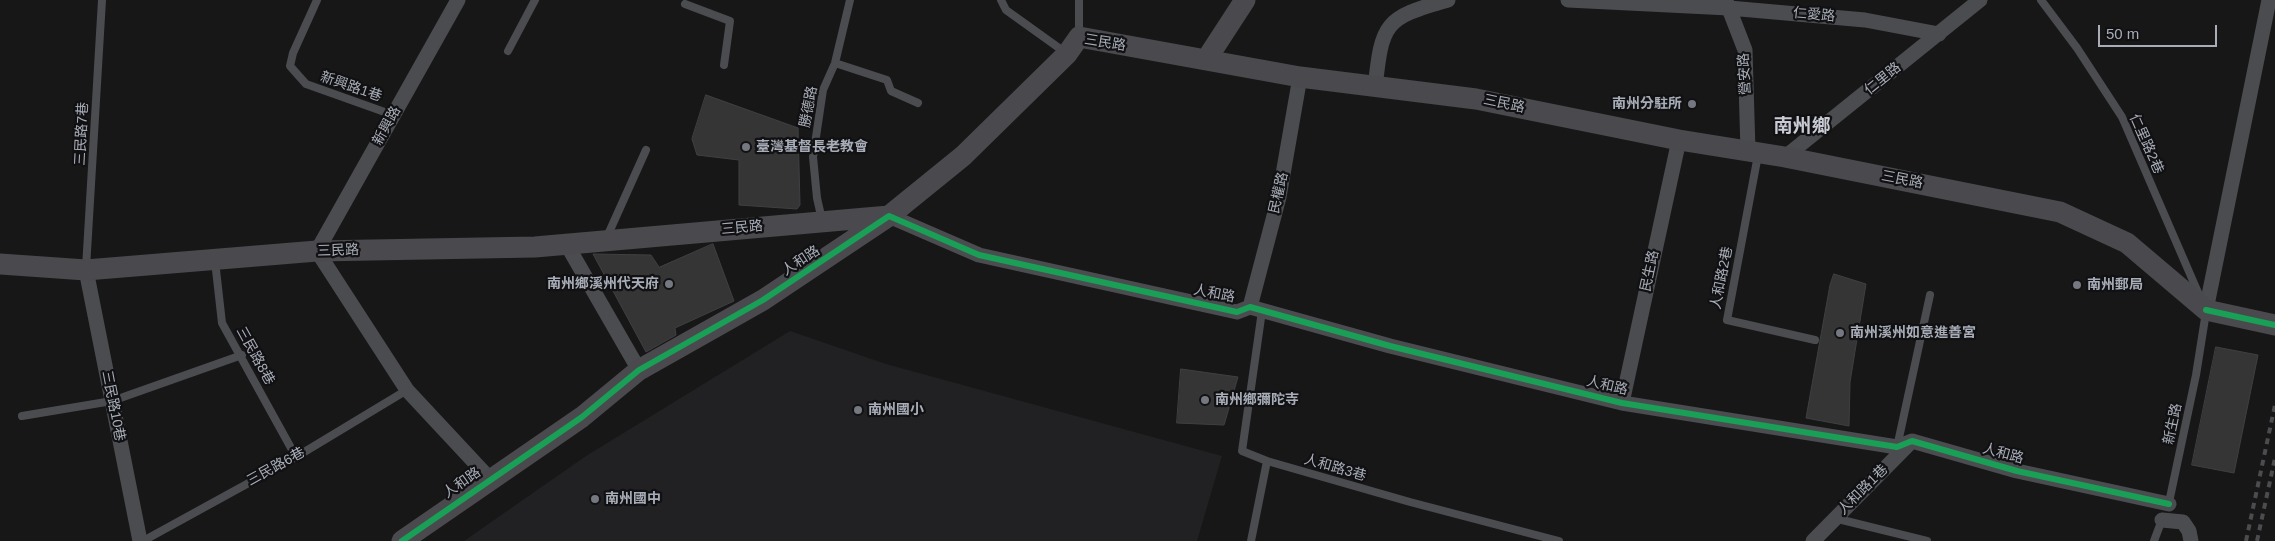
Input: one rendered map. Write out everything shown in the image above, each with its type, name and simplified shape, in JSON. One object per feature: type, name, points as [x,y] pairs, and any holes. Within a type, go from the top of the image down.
[{"type":"main road","points":[[1206,60],[1245,0]]},
{"type":"main road","name":"三民路","points":[[0,264],[86,270],[215,261],[317,251],[567,245],[889,216],[963,156],[1073,46],[1206,60],[1375,88],[1476,99],[1680,140],[1785,157],[2060,212],[2127,242],[2206,310]]},
{"type":"main road","name":"人和路","points":[[402,541],[582,417],[639,370],[763,300],[889,216]]},
{"type":"main road","points":[[2206,310],[2275,325]]},
{"type":"street","name":"新興路","points":[[317,251],[458,0]]},
{"type":"street","points":[[1375,88],[1380,46],[1390,24],[1414,9],[1448,0]]},
{"type":"street","name":"仁愛路","points":[[1568,0],[1727,4],[1865,20],[1939,34]]},
{"type":"street","name":"仁里路","points":[[1785,157],[1980,0]]},
{"type":"street","points":[[2206,310],[2270,0]]},
{"type":"street","name":"營安路","points":[[1727,4],[1745,50],[1753,152]]},
{"type":"street","name":"民權路","points":[[1256,309],[1279,197],[1300,77]]},
{"type":"street","name":"民生路","points":[[1622,403],[1680,140]]},
{"type":"street","name":"人和路","points":[[889,216],[979,255],[1237,312],[1256,309],[1390,346],[1622,403],[1898,447]]},
{"type":"street","points":[[567,245],[639,370]]},
{"type":"street","points":[[317,251],[407,390],[490,479]]},
{"type":"street","name":"三民路10巷","points":[[86,270],[141,541]]},
{"type":"street","points":[[1898,447],[1912,441]]},
{"type":"street","name":"人和路","points":[[1912,441],[2017,471],[2169,504]]},
{"type":"street","name":"人和路1巷","points":[[1813,541],[1912,441]]},
{"type":"street","points":[[2162,520],[2183,522],[2189,530],[2190,541]]},
{"type":"lane","name":"三民路7巷","points":[[86,270],[102,0]]},
{"type":"lane","name":"新興路1巷","points":[[317,0],[292,53],[290,66],[306,84],[393,115]]},
{"type":"lane","points":[[508,51],[536,0]]},
{"type":"lane","name":"勝德路","points":[[823,222],[817,198],[813,157],[823,90],[836,62],[850,0]]},
{"type":"lane","points":[[1001,0],[1006,10],[1073,46],[1079,0]]},
{"type":"lane","name":"仁里路2巷","points":[[2041,0],[2077,48],[2122,117],[2206,310]]},
{"type":"lane","points":[[683,1],[730,21],[724,65]]},
{"type":"lane","points":[[836,62],[887,80],[891,91],[918,103]]},
{"type":"lane","points":[[605,241],[646,150]]},
{"type":"lane","name":"人和路2巷","points":[[1753,152],[1727,320],[1815,340]]},
{"type":"lane","name":"三民路8巷","points":[[215,261],[222,323],[242,355],[296,457]]},
{"type":"lane","points":[[1898,447],[1930,295]]},
{"type":"lane","name":"人和路3巷","points":[[1256,309],[1242,451],[1267,461],[1559,541]]},
{"type":"lane","name":"新生路","points":[[2154,541],[2169,504],[2196,375],[2206,310]]},
{"type":"lane","points":[[22,416],[112,401],[242,355]]},
{"type":"lane","name":"三民路6巷","points":[[141,541],[296,457],[407,390]]},
{"type":"lane","points":[[1251,541],[1267,461]]},
{"type":"lane","name":"人和路1巷","points":[[1834,518],[1927,541]]},
{"type":"shaded area","name":"南州國小","points":[[790,331],[886,364],[1222,456],[1197,541],[464,541],[586,456]]},
{"type":"building","name":"臺灣基督長老教會","points":[[706,95],[798,128],[800,205],[797,209],[739,205],[739,160],[697,155],[692,139]]},
{"type":"building","name":"南州鄉溪州代天府","points":[[713,244],[734,301],[675,328],[676,335],[646,352],[593,254],[651,255],[659,267]]},
{"type":"building","name":"南州溪州如意進善宮","points":[[1834,274],[1866,284],[1850,382],[1849,426],[1806,418],[1830,285]]},
{"type":"building","points":[[2216,347],[2258,355],[2234,473],[2192,465]]},
{"type":"building","name":"南州鄉彌陀寺","points":[[1181,369],[1238,377],[1224,425],[1177,423]]},
{"type":"railway","points":[[2246,541],[2275,405]]},
{"type":"railway","points":[[2257,541],[2275,458]]},
{"type":"cycle path","points":[[402,541],[582,417],[639,370],[763,300],[889,216],[979,255],[1237,312],[1250,307],[1390,346],[1622,403],[1897,447],[1912,441],[2017,471],[2169,504]]},
{"type":"cycle path","points":[[2206,310],[2275,325]]},
{"type":"place","name":"南州分駐所","points":[[1692,104]]},
{"type":"place","name":"臺灣基督長老教會","points":[[746,147]]},
{"type":"place","name":"南州鄉溪州代天府","points":[[669,284]]},
{"type":"place","name":"南州郵局","points":[[2077,285]]},
{"type":"place","name":"南州溪州如意進善宮","points":[[1840,333]]},
{"type":"place","name":"南州鄉彌陀寺","points":[[1205,400]]},
{"type":"place","name":"南州國小","points":[[858,410]]},
{"type":"place","name":"南州國中","points":[[595,499]]},
{"type":"district","name":"南州鄉","points":[[1802,127]]}]
